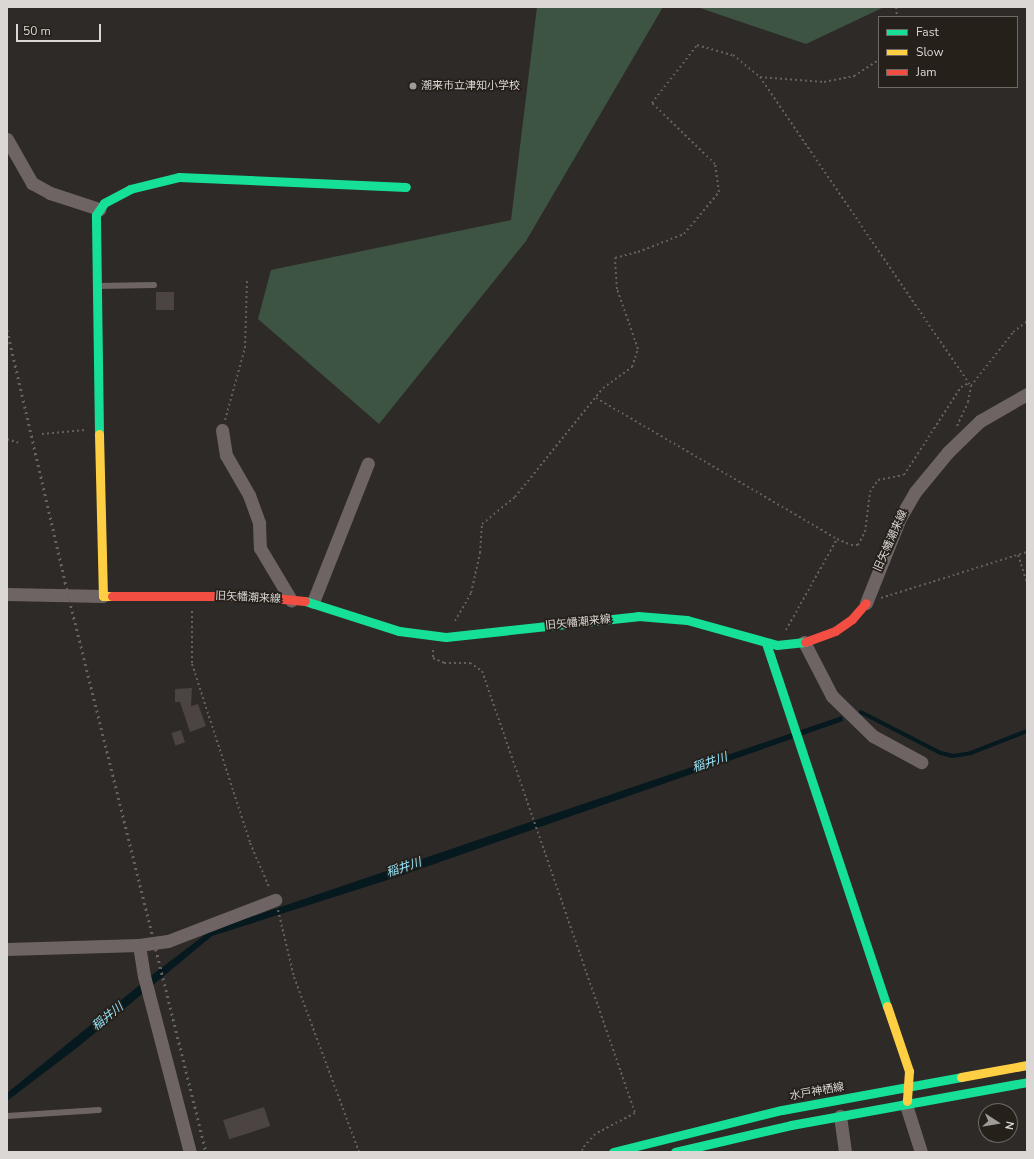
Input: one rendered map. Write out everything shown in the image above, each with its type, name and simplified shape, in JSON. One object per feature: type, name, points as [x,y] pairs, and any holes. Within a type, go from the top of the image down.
[{"type":"street","points":[[7,139],[32,183],[50,193],[98,209]]},
{"type":"street","points":[[102,596],[96,286],[96,215],[98,209],[104,203],[130,189],[179,177],[406,187]]},
{"type":"street","name":"旧矢幡潮来線","points":[[7,594],[102,596],[252,596],[313,602],[399,631],[446,637],[638,616],[687,620],[777,646],[804,642],[835,631],[852,619],[866,603],[897,525],[915,492],[948,452],[980,421],[1027,394]]},
{"type":"street","points":[[222,430],[226,455],[249,495],[259,523],[260,548],[291,600]]},
{"type":"street","points":[[313,602],[368,463]]},
{"type":"street","points":[[804,642],[832,696],[873,736],[922,762]]},
{"type":"street","points":[[766,643],[909,1071],[909,1088],[906,1105],[921,1152]]},
{"type":"street","points":[[7,949],[139,944],[168,941],[275,900]]},
{"type":"street","points":[[139,944],[144,976],[190,1152]]},
{"type":"street","name":"水戸神栖線","points":[[613,1152],[731,1121],[1027,1065]]},
{"type":"street","points":[[675,1152],[738,1136],[1027,1082]]},
{"type":"street","points":[[840,1116],[845,1152]]},
{"type":"lane","points":[[96,286],[154,285]]},
{"type":"lane","points":[[7,1116],[99,1110]]},
{"type":"path","points":[[446,637],[471,593],[480,553],[482,524],[516,497],[596,398],[602,388],[632,367],[638,349],[617,289],[615,258],[638,252],[684,234],[719,192],[715,164],[652,103],[697,45],[733,55],[760,77],[971,386]]},
{"type":"path","points":[[760,77],[824,82],[854,76],[878,61]]},
{"type":"path","points":[[222,430],[244,348],[248,280]]},
{"type":"path","points":[[955,432],[968,402],[971,386],[1013,332],[1027,321]]},
{"type":"path","points":[[596,398],[837,539],[851,545],[858,545],[865,532],[870,492],[878,480],[904,475],[961,387],[968,382]]},
{"type":"path","points":[[42,434],[98,429]]},
{"type":"path","points":[[7,439],[19,443]]},
{"type":"path","points":[[777,646],[837,539]]},
{"type":"path","points":[[866,603],[1027,552]]},
{"type":"path","points":[[1018,555],[1027,582]]},
{"type":"path","points":[[193,596],[192,664],[250,843],[275,900]]},
{"type":"path","points":[[432,635],[433,658],[444,663],[470,663],[482,671],[635,1113],[595,1134],[582,1149],[584,1152]]},
{"type":"path","points":[[280,919],[294,977],[359,1152]]},
{"type":"green space","points":[[537,7],[663,7],[526,241],[379,424],[258,319],[271,270],[511,220]]},
{"type":"green space","points":[[697,7],[882,7],[882,8],[806,44]]},
{"type":"water","points":[[842,716],[843,721],[400,876],[212,936],[78,1047],[7,1101],[7,1093],[152,975],[210,931]]},
{"type":"building","points":[[156,292],[174,292],[174,310],[156,310]]},
{"type":"building","points":[[192,688],[191,706],[198,704],[206,726],[190,732],[180,702],[175,702],[175,689]]},
{"type":"building","points":[[181,730],[185,742],[176,745],[171,733]]},
{"type":"building","points":[[264,1107],[270,1126],[229,1139],[223,1120]]},
{"type":"waterway","name":"稲井川","points":[[861,712],[941,753],[953,756],[971,753],[1027,731]]},
{"type":"railway","points":[[7,330],[65,582],[206,1152]]},
{"type":"traffic: fast","points":[[99,434],[96,215],[104,203],[130,189],[179,177],[406,187]]},
{"type":"traffic: fast","points":[[305,601],[399,631],[446,637],[638,616],[687,620],[777,645],[805,642]]},
{"type":"traffic: fast","points":[[766,643],[887,1006]]},
{"type":"traffic: fast","points":[[613,1152],[782,1110],[961,1077]]},
{"type":"traffic: fast","points":[[675,1152],[791,1125],[1027,1082]]},
{"type":"traffic: slow","points":[[99,434],[103,596],[112,596]]},
{"type":"traffic: slow","points":[[887,1006],[909,1071],[907,1101]]},
{"type":"traffic: slow","points":[[961,1077],[1027,1065]]},
{"type":"traffic: jam","points":[[112,596],[252,596],[305,601]]},
{"type":"traffic: jam","points":[[805,642],[835,631],[852,619],[866,603]]},
{"type":"place","name":"潮来市立津知小学校","points":[[413,86]]}]
